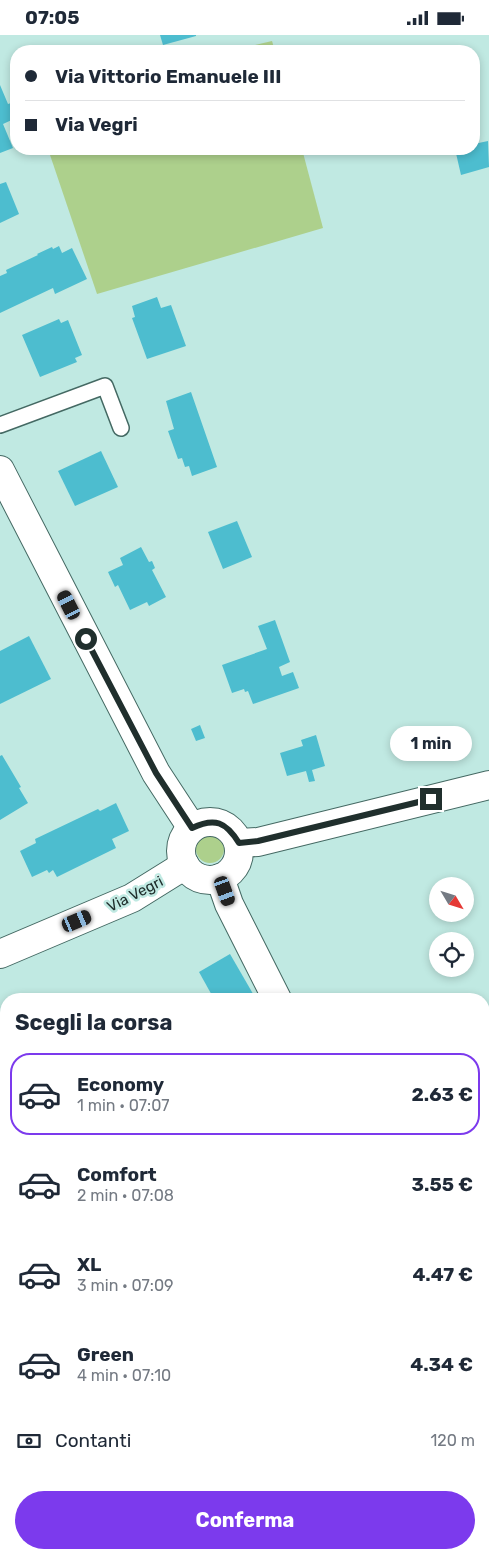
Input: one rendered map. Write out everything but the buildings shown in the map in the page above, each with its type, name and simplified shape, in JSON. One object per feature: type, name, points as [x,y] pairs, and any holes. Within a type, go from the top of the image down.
[{"type":"street","points":[[0,470],[156,773],[192,828]]},
{"type":"street","points":[[239,843],[258,841],[489,785]]},
{"type":"street","points":[[205,822],[219,823],[231,830],[239,843],[239,857],[232,870],[220,878],[207,880],[194,875],[185,865],[181,855],[181,845],[185,835],[192,828],[205,822]]},
{"type":"street","name":"Via Vegri","points":[[0,954],[132,898],[185,865]]},
{"type":"street","points":[[220,878],[229,904],[274,993]]},
{"type":"lane","points":[[0,425],[105,386],[121,428]]},
{"type":"green space","points":[[272,41],[273,45],[255,45]]},
{"type":"green space","points":[[50,155],[304,155],[323,228],[97,294]]},
{"type":"green space","points":[[210,835],[220,839],[224,849],[220,859],[210,863],[200,859],[196,849],[200,839]]},
{"type":"route","points":[[86,639],[156,773],[192,828],[205,822],[219,823],[231,830],[239,843],[258,841],[431,799]]}]
